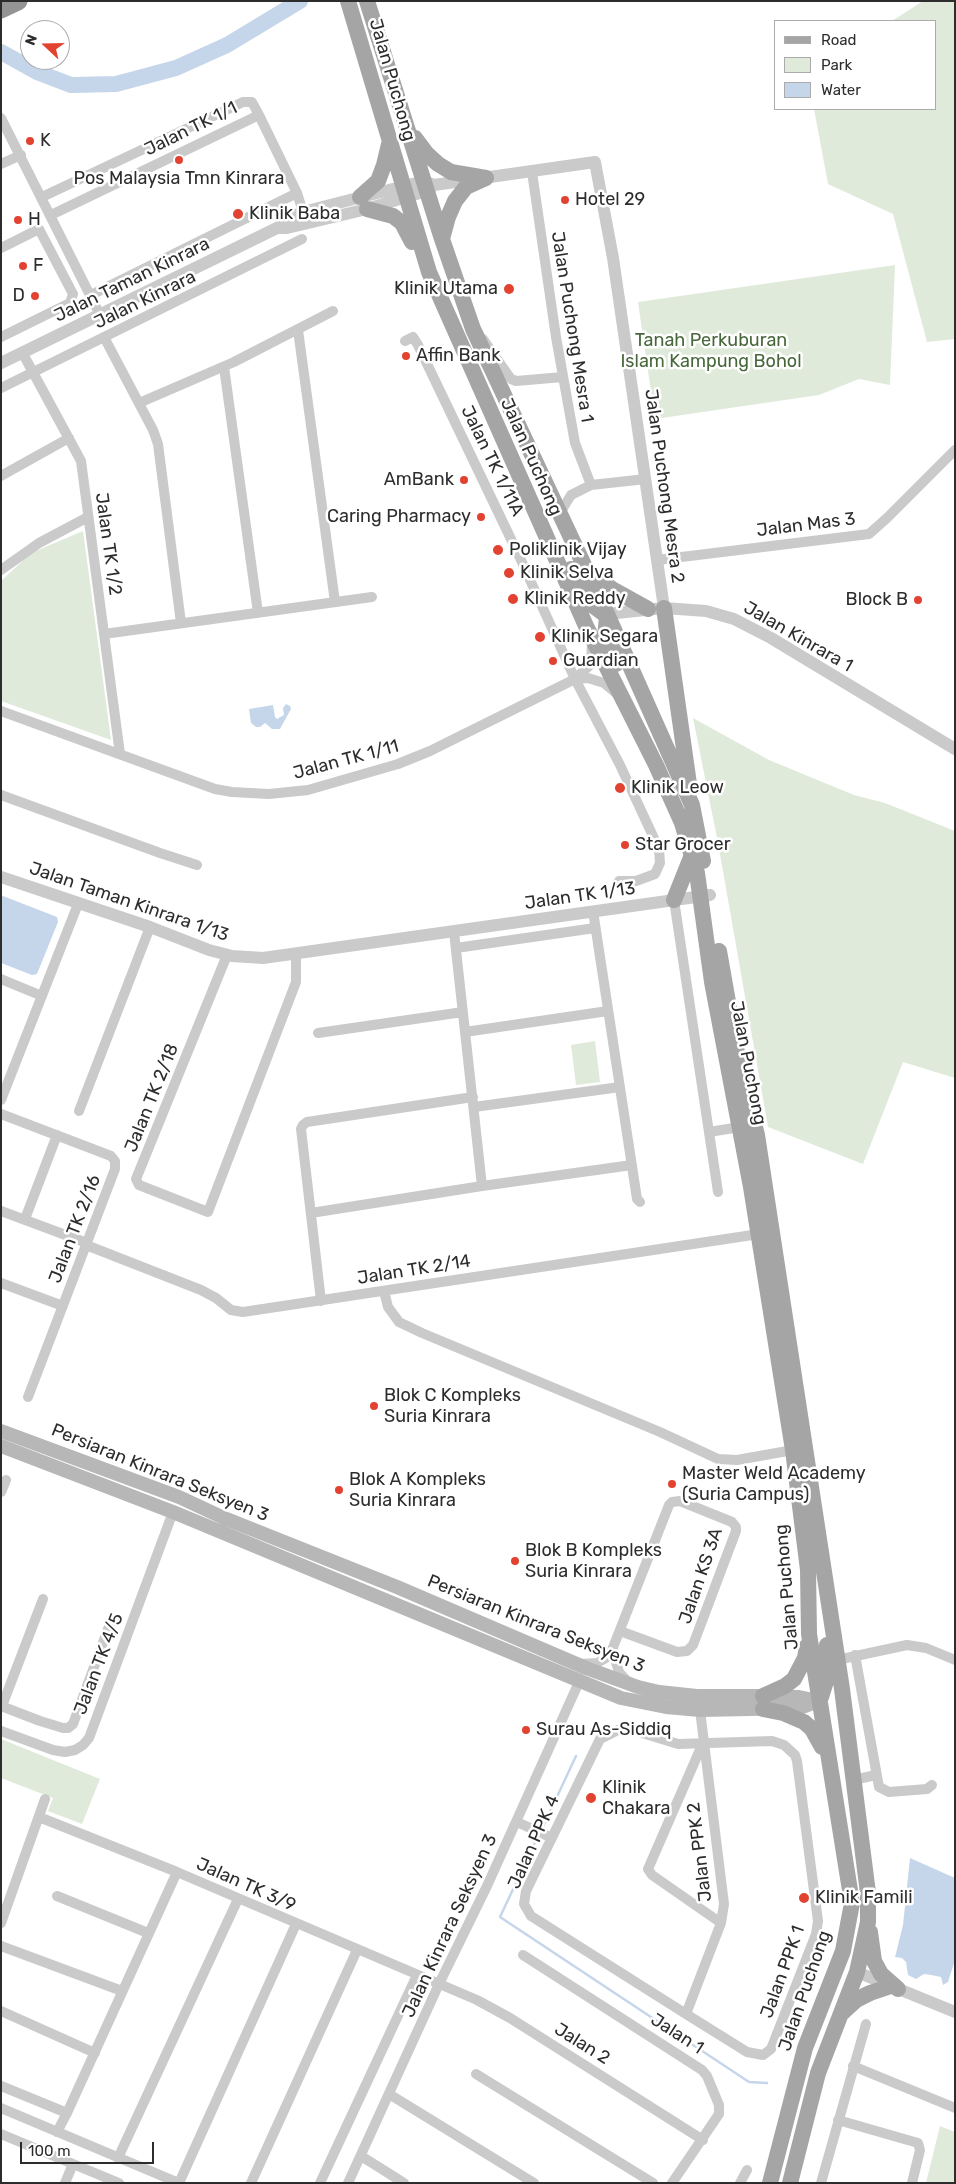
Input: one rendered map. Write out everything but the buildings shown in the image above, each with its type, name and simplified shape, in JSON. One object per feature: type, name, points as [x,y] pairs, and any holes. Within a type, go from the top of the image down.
[{"type":"main road","name":"Jalan Puchong","points":[[348,1],[403,192],[429,272],[591,637],[656,765],[682,823],[705,895],[713,991],[759,1234],[793,1450],[808,1570],[809,1634],[818,1701],[852,1903],[839,1965],[813,2028],[795,2084],[770,2178]]},
{"type":"main road","name":"Jalan Puchong","points":[[367,1],[428,186],[442,239],[473,329],[607,614],[692,805],[705,895],[739,1064],[757,1135],[837,1660],[868,1893],[868,1922],[857,1972],[818,2073],[790,2183]]},
{"type":"main road","points":[[407,126],[427,154],[438,164],[451,172],[486,178]]},
{"type":"main road","points":[[389,142],[378,181],[363,203],[393,216],[402,223],[429,272]]},
{"type":"main road","points":[[442,239],[455,201],[466,187],[486,178]]},
{"type":"main road","points":[[538,521],[560,549],[591,604],[601,613],[607,614],[605,630],[609,650],[662,757],[676,793],[682,823]]},
{"type":"main road","points":[[587,571],[612,590],[656,609],[692,805]]},
{"type":"main road","points":[[674,900],[692,855]]},
{"type":"main road","name":"Persiaran Kinrara Seksyen 3","points":[[1,1431],[179,1498],[629,1684],[659,1692],[763,1702],[800,1708],[818,1701]]},
{"type":"main road","name":"Persiaran Kinrara Seksyen 3","points":[[1,1446],[173,1512],[497,1645],[579,1682],[622,1698],[666,1707],[700,1710],[763,1702]]},
{"type":"main road","points":[[112,1473],[160,1496],[167,1501],[173,1512],[185,1507],[224,1518]]},
{"type":"main road","points":[[831,1622],[828,1634],[826,1681],[818,1701],[830,1710],[852,1775]]},
{"type":"main road","points":[[809,1634],[805,1658],[794,1678],[763,1702],[794,1717],[812,1729],[829,1766]]},
{"type":"main road","points":[[813,2028],[828,2017],[842,1983],[848,1976],[857,1972],[853,1956],[857,1943],[857,1919],[852,1903]]},
{"type":"main road","points":[[868,1922],[874,1961],[881,1974],[894,1987]]},
{"type":"main road","points":[[835,2027],[843,2012],[856,2000],[870,1992],[894,1987]]},
{"type":"street","name":"Jalan TK 1/1","points":[[42,197],[243,102],[252,102],[259,115],[51,215]]},
{"type":"street","points":[[259,115],[297,194],[305,218]]},
{"type":"street","points":[[1,118],[22,155],[100,315]]},
{"type":"street","points":[[1,164],[22,155]]},
{"type":"street","name":"Jalan Taman Kinrara","points":[[1,363],[277,228],[290,218],[305,218],[428,186],[595,162]]},
{"type":"street","name":"Jalan Puchong Mesra 2","points":[[595,162],[613,258],[646,479],[657,560],[656,609]]},
{"type":"street","name":"Jalan Puchong Mesra 1","points":[[532,172],[574,444],[591,485]]},
{"type":"street","name":"Jalan Kinrara","points":[[91,296],[297,194]]},
{"type":"street","points":[[1,248],[39,230],[74,294],[70,303],[1,337]]},
{"type":"street","name":"Jalan Kinrara","points":[[1,388],[302,239]]},
{"type":"street","points":[[139,403],[224,367],[333,312]]},
{"type":"street","points":[[473,329],[488,344],[511,379],[516,381],[563,377]]},
{"type":"street","points":[[298,330],[335,602]]},
{"type":"street","points":[[104,337],[139,403],[158,444],[182,623]]},
{"type":"street","name":"Jalan TK 1/11A","points":[[405,341],[413,337],[418,345],[522,560],[575,679],[620,765],[659,849],[660,863],[654,874],[636,881],[619,881]]},
{"type":"street","name":"Jalan TK 1/2","points":[[22,352],[81,462],[120,754]]},
{"type":"street","points":[[224,367],[258,613]]},
{"type":"street","points":[[1,476],[69,438]]},
{"type":"street","name":"Jalan Mas 3","points":[[657,560],[869,534],[955,450]]},
{"type":"street","points":[[560,513],[571,495],[591,485],[646,479]]},
{"type":"street","points":[[1,570],[39,543],[88,517]]},
{"type":"street","points":[[104,634],[372,597]]},
{"type":"street","name":"Jalan Kinrara 1","points":[[607,614],[656,609],[706,611],[734,619],[955,749]]},
{"type":"street","points":[[575,679],[591,664],[591,637]]},
{"type":"street","points":[[575,679],[588,678],[604,682],[621,697]]},
{"type":"street","name":"Jalan TK 1/11","points":[[1,711],[215,789],[269,794],[313,789],[398,764],[465,735],[575,679]]},
{"type":"street","points":[[1,794],[160,854],[197,864]]},
{"type":"street","name":"Jalan Taman Kinrara 1/13","points":[[1,876],[227,955],[263,958],[454,932]]},
{"type":"street","name":"Jalan TK 1/13","points":[[454,932],[705,895]]},
{"type":"street","points":[[674,900],[718,1192]]},
{"type":"street","points":[[1,1100],[78,904]]},
{"type":"street","points":[[593,911],[632,1165],[640,1202]]},
{"type":"street","points":[[79,1111],[150,927]]},
{"type":"street","points":[[456,948],[595,928]]},
{"type":"street","points":[[454,932],[482,1186]]},
{"type":"street","name":"Jalan TK 2/18","points":[[227,955],[136,1179],[139,1184],[208,1212],[296,982],[296,953]]},
{"type":"street","points":[[1,979],[42,996]]},
{"type":"street","points":[[465,1032],[608,1011]]},
{"type":"street","points":[[318,1032],[463,1012]]},
{"type":"street","points":[[321,1301],[301,1129],[307,1122],[620,1087]]},
{"type":"street","name":"Jalan TK 2/16","points":[[1,1114],[111,1156],[115,1161],[115,1169],[28,1397]]},
{"type":"street","points":[[709,1132],[740,1127]]},
{"type":"street","points":[[25,1220],[57,1135]]},
{"type":"street","points":[[311,1213],[632,1165]]},
{"type":"street","name":"Jalan TK 2/14","points":[[1,1211],[209,1293],[231,1310],[242,1312],[759,1234]]},
{"type":"street","points":[[1,1283],[63,1306]]},
{"type":"street","points":[[384,1291],[388,1307],[399,1322],[422,1334],[660,1432],[718,1459],[737,1460],[793,1450]]},
{"type":"street","points":[[1,1492],[6,1480]]},
{"type":"street","name":"Jalan KS 3A","points":[[612,1650],[669,1505],[672,1502],[680,1501],[732,1522],[736,1527],[736,1531],[693,1645],[687,1651],[677,1652],[620,1631]]},
{"type":"street","name":"Jalan TK 4/5","points":[[1,1731],[53,1750],[65,1752],[75,1750],[89,1738],[173,1512]]},
{"type":"street","points":[[43,1599],[2,1706],[48,1724],[68,1728],[73,1724],[110,1621]]},
{"type":"street","points":[[837,1660],[907,1645],[926,1648],[955,1660]]},
{"type":"street","points":[[598,1672],[579,1682],[575,1663],[597,1663],[606,1658],[612,1650]]},
{"type":"street","points":[[612,1650],[619,1672],[629,1684]]},
{"type":"street","points":[[856,1655],[879,1787],[889,1792],[927,1789],[932,1785]]},
{"type":"street","name":"Jalan Kinrara Seksyen 3","points":[[348,2183],[440,1984],[520,1824],[579,1682]]},
{"type":"street","name":"Jalan PPK 2","points":[[686,2014],[721,1923],[724,1904],[700,1710]]},
{"type":"street","name":"Jalan PPK 4","points":[[686,2014],[531,1916],[524,1904],[524,1898],[548,1837],[600,1740],[618,1730],[626,1728],[678,1744],[703,1744]]},
{"type":"street","name":"Jalan PPK 1","points":[[686,2014],[747,2052],[763,2055],[771,2050],[816,1934],[818,1921],[795,1755],[784,1745],[772,1741],[703,1744]]},
{"type":"street","points":[[703,1744],[648,1869],[652,1875],[721,1923]]},
{"type":"street","points":[[852,1775],[876,1775]]},
{"type":"street","points":[[1,1923],[5,1901],[46,1799]]},
{"type":"street","name":"Jalan TK 3/9","points":[[39,1817],[177,1872],[440,1984]]},
{"type":"street","points":[[520,1824],[548,1837]]},
{"type":"street","points":[[57,2132],[177,1872]]},
{"type":"street","points":[[57,1896],[148,1933]]},
{"type":"street","points":[[118,2158],[238,1899]]},
{"type":"street","points":[[1,2108],[179,2183],[296,1924]]},
{"type":"street","points":[[1,1946],[122,1992]]},
{"type":"street","points":[[251,2183],[357,1950]]},
{"type":"street","name":"Jalan 1","points":[[523,1955],[702,2070],[707,2076],[720,2110],[672,2183]]},
{"type":"street","points":[[857,1972],[955,2012]]},
{"type":"street","points":[[320,2183],[417,1975]]},
{"type":"street","name":"Jalan 2","points":[[440,1984],[477,2000],[510,2018],[702,2140]]},
{"type":"street","points":[[1,2011],[95,2052]]},
{"type":"street","points":[[821,2183],[866,2024]]},
{"type":"street","points":[[853,2066],[955,2108]]},
{"type":"street","points":[[476,2074],[653,2183]]},
{"type":"street","points":[[1,2086],[67,2113]]},
{"type":"street","points":[[389,2094],[534,2183]]},
{"type":"street","points":[[838,2120],[918,2143],[920,2150],[912,2183]]},
{"type":"street","points":[[1,2134],[119,2183]]},
{"type":"street","points":[[361,2156],[404,2183]]},
{"type":"street","points":[[65,2183],[73,2164]]},
{"type":"street","points":[[740,2183],[747,2170]]},
{"type":"green space","points":[[923,1],[955,1],[955,339],[927,342],[893,214],[828,184],[814,110],[936,110],[936,20],[894,20]]},
{"type":"green space","name":"Tanah Perkuburan Islam Kampung Bohol","points":[[895,265],[890,385],[859,379],[819,395],[655,419],[638,302]]},
{"type":"green space","points":[[83,531],[111,740],[1,701],[1,581],[31,553]]},
{"type":"green space","points":[[693,718],[769,760],[854,795],[885,803],[955,831],[955,1078],[903,1062],[863,1164],[768,1127],[718,843]]},
{"type":"green space","points":[[595,1041],[600,1082],[576,1085],[571,1045]]},
{"type":"green space","points":[[1,1739],[100,1779],[82,1824],[48,1811],[53,1798],[1,1778]]},
{"type":"green space","points":[[940,2126],[955,2132],[955,2183],[926,2183]]},
{"type":"water","points":[[286,704],[291,709],[280,729],[272,729],[265,723],[260,727],[256,727],[251,723],[249,709],[273,705],[277,719],[284,715],[283,708]]},
{"type":"water","points":[[3,896],[57,917],[58,922],[37,974],[32,975],[1,963],[1,897]]},
{"type":"water","points":[[910,1858],[955,1878],[955,1960],[948,1982],[943,1985],[941,1977],[924,1974],[916,1979],[908,1975],[906,1962],[902,1958],[895,1957],[903,1925]]},
{"type":"waterway","points":[[1,52],[37,72],[71,85],[116,84],[176,68],[227,45],[300,1]]},
{"type":"waterway","points":[[541,1831],[576,1756]]},
{"type":"waterway","points":[[538,1836],[500,1917],[749,2082],[767,2083]]},
{"type":"place","name":"K","points":[[30,141]]},
{"type":"place","name":"Pos Malaysia Tmn Kinrara","points":[[179,160]]},
{"type":"place","name":"Hotel 29","points":[[565,200]]},
{"type":"place","name":"Klinik Baba","points":[[238,214]]},
{"type":"place","name":"H","points":[[18,220]]},
{"type":"place","name":"F","points":[[23,266]]},
{"type":"place","name":"Klinik Utama","points":[[509,289]]},
{"type":"place","name":"D","points":[[35,296]]},
{"type":"place","name":"Affin Bank","points":[[406,356]]},
{"type":"place","name":"AmBank","points":[[464,480]]},
{"type":"place","name":"Caring Pharmacy","points":[[481,517]]},
{"type":"place","name":"Poliklinik Vijay","points":[[498,550]]},
{"type":"place","name":"Klinik Selva","points":[[509,573]]},
{"type":"place","name":"Klinik Reddy","points":[[513,599]]},
{"type":"place","name":"Block B","points":[[918,600]]},
{"type":"place","name":"Klinik Segara","points":[[540,637]]},
{"type":"place","name":"Guardian","points":[[553,661]]},
{"type":"place","name":"Klinik Leow","points":[[620,788]]},
{"type":"place","name":"Star Grocer","points":[[625,845]]},
{"type":"place","name":"Blok C Kompleks Suria Kinrara","points":[[374,1406]]},
{"type":"place","name":"Master Weld Academy (Suria Campus)","points":[[672,1484]]},
{"type":"place","name":"Blok A Kompleks Suria Kinrara","points":[[339,1490]]},
{"type":"place","name":"Blok B Kompleks Suria Kinrara","points":[[515,1561]]},
{"type":"place","name":"Surau As-Siddiq","points":[[526,1730]]},
{"type":"place","name":"Klinik Chakara","points":[[591,1798]]},
{"type":"place","name":"Klinik Famili","points":[[804,1898]]}]
